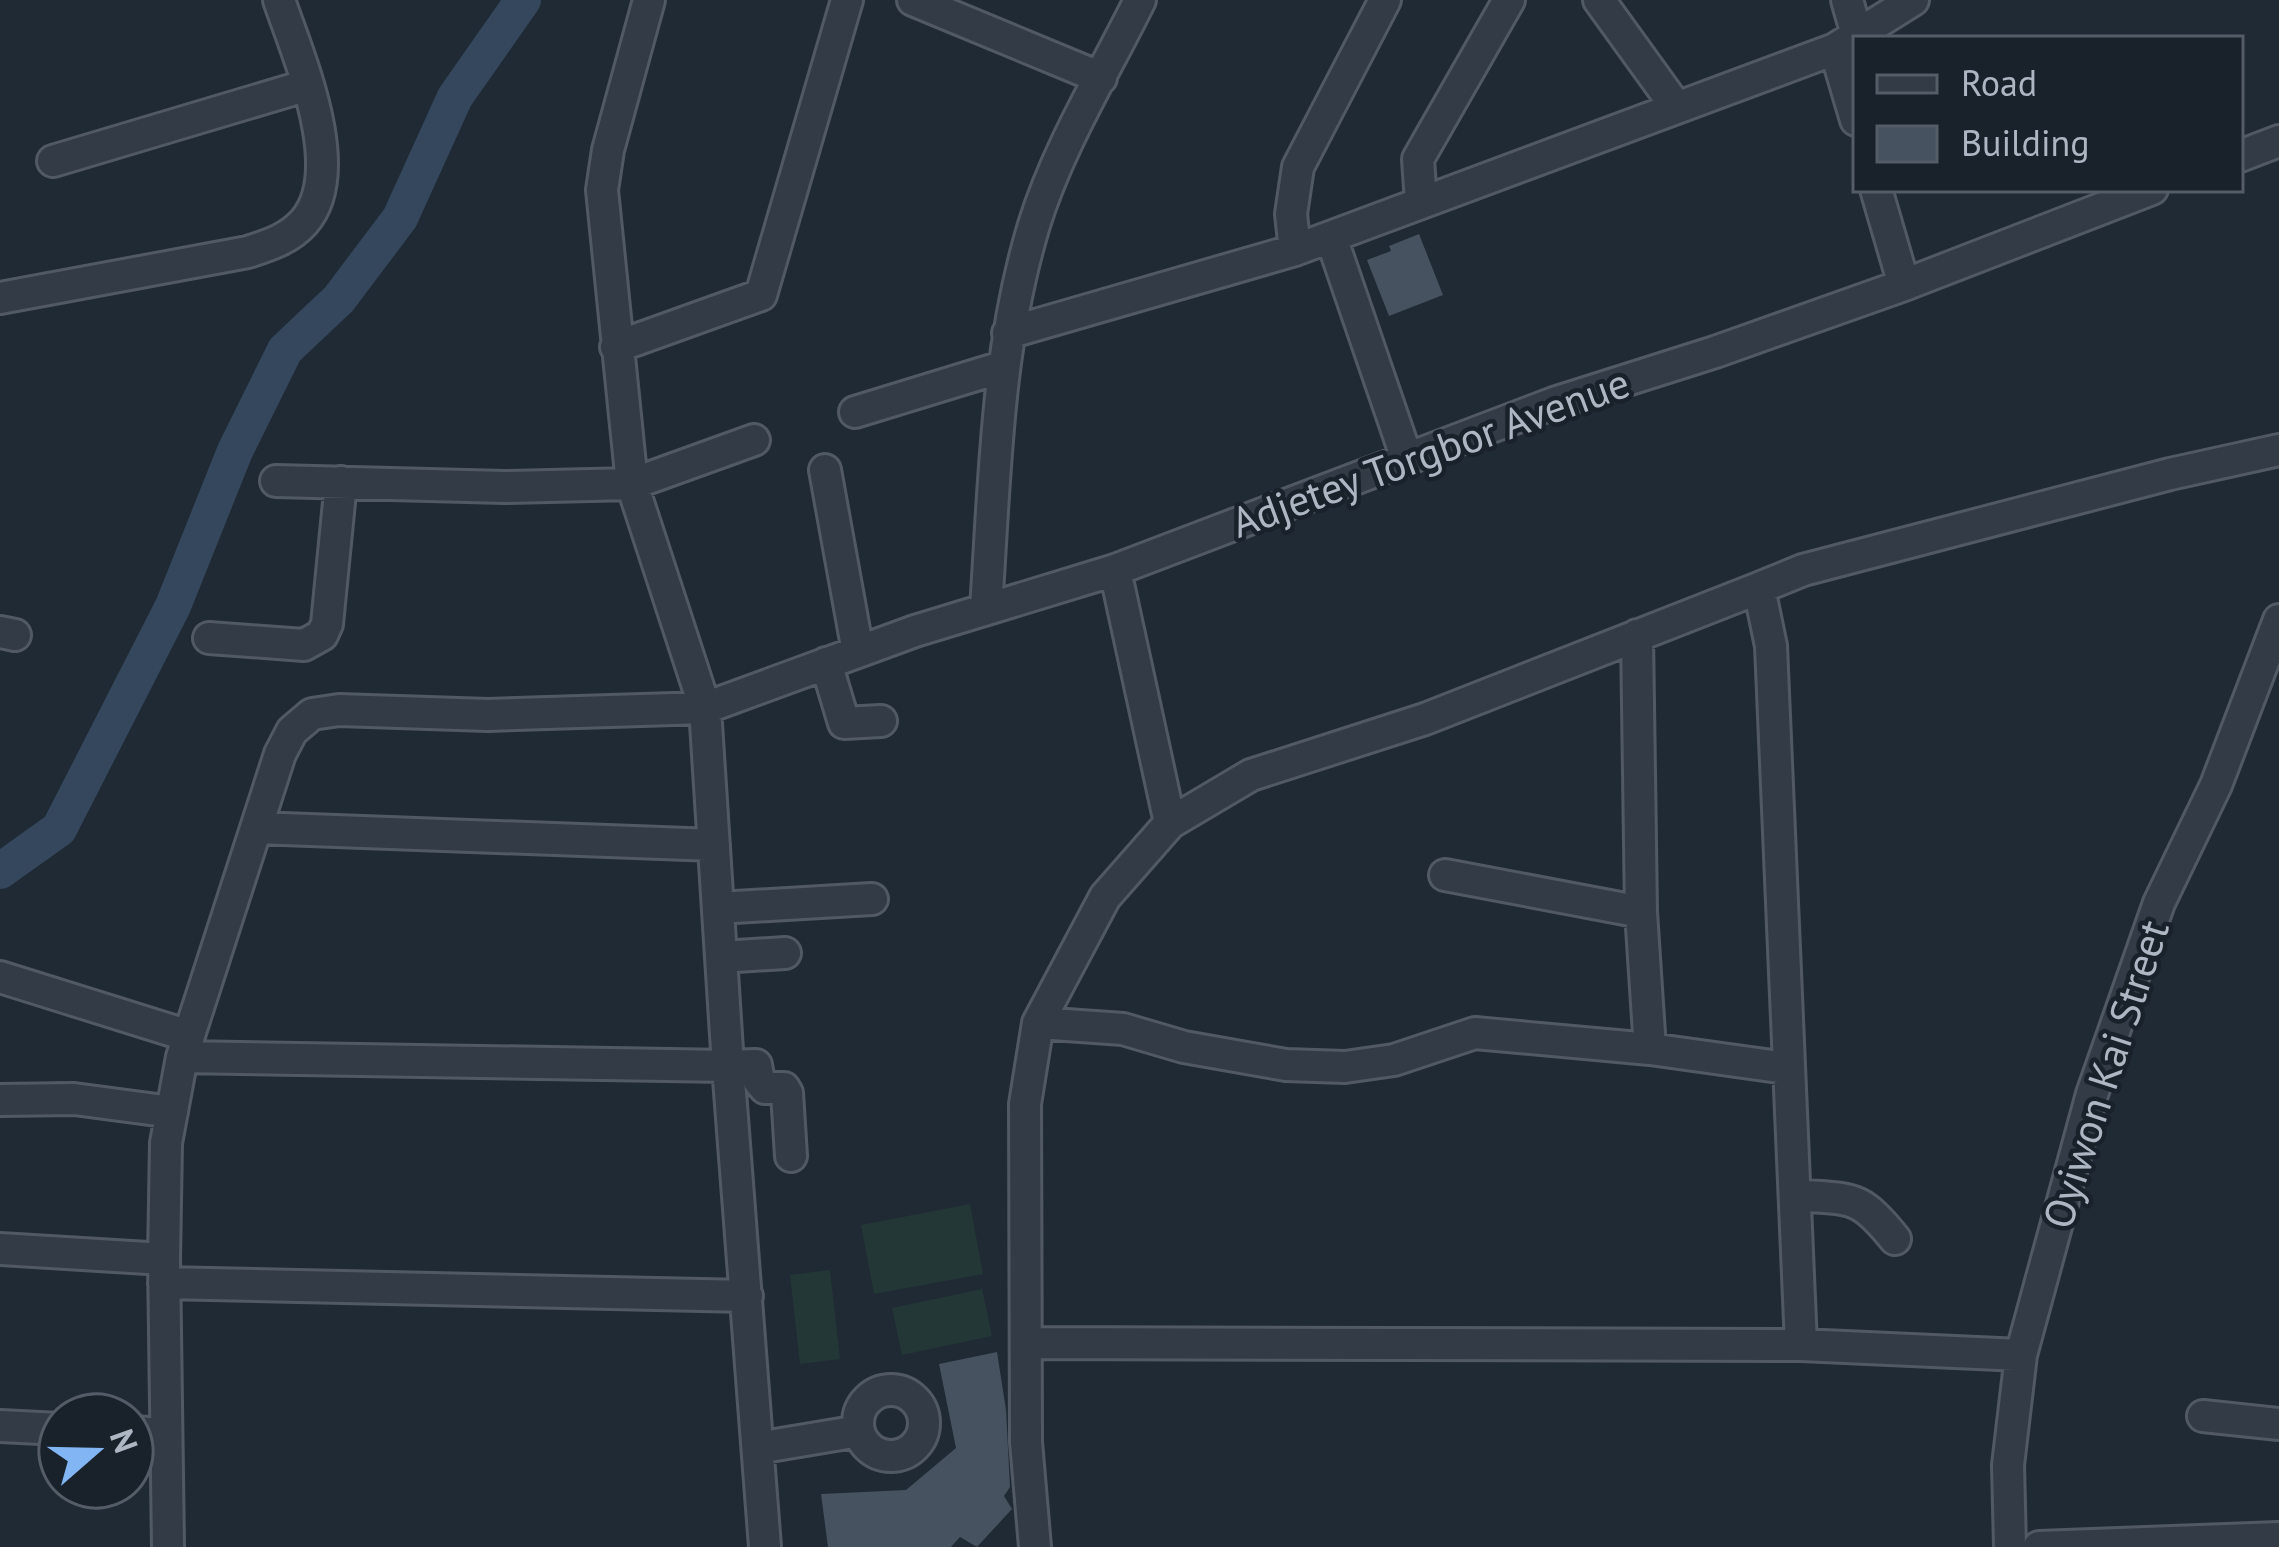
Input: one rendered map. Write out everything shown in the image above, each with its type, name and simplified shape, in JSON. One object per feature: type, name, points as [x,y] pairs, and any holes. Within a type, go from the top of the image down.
[{"type":"street","points":[[0,298],[248,252],[284,239],[307,220],[322,186],[325,165],[308,85],[279,0]]},
{"type":"street","points":[[649,0],[608,150],[602,190],[632,484],[706,708],[765,1547]]},
{"type":"street","points":[[616,347],[760,295],[847,0]]},
{"type":"street","points":[[913,0],[1101,78]]},
{"type":"street","points":[[986,608],[1008,333],[1046,193],[1140,0]]},
{"type":"street","points":[[1295,250],[1291,214],[1298,167],[1385,0]]},
{"type":"street","points":[[1421,203],[1418,159],[1509,0]]},
{"type":"street","points":[[1599,0],[1677,108]]},
{"type":"street","points":[[1847,0],[1846,42],[1853,97]]},
{"type":"street","points":[[1856,36],[1913,0]]},
{"type":"street","points":[[1008,333],[1295,250],[1853,38]]},
{"type":"street","points":[[53,161],[308,85]]},
{"type":"street","points":[[2243,155],[2279,141]]},
{"type":"street","points":[[1877,192],[1904,285]]},
{"type":"street","name":"Adjetey Torgbor Avenue","points":[[256,829],[280,754],[292,731],[312,714],[339,710],[488,715],[706,708],[986,608],[1115,569],[1588,390],[1715,352],[1904,285],[2144,192]]},
{"type":"street","points":[[1331,237],[1407,459]]},
{"type":"street","points":[[855,412],[1002,367]]},
{"type":"street","points":[[276,481],[505,487],[632,484],[754,440]]},
{"type":"street","points":[[1035,1547],[1026,1442],[1025,1103],[1038,1023],[1106,897],[1170,823],[1250,775],[1425,719],[1803,569],[2279,450]]},
{"type":"street","points":[[825,470],[858,652]]},
{"type":"street","points":[[209,638],[304,645],[322,635],[327,624],[341,482]]},
{"type":"street","points":[[1115,569],[1170,823]]},
{"type":"street","points":[[1759,588],[1771,646],[1801,1345]]},
{"type":"street","points":[[1637,635],[1641,912],[1650,1049]]},
{"type":"street","name":"Oyiwon Kai Street","points":[[2010,1547],[2008,1466],[2021,1355],[2092,1094],[2159,903],[2216,785],[2276,637]]},
{"type":"street","points":[[826,663],[844,723],[881,721]]},
{"type":"street","points":[[168,1547],[166,1143],[185,1047],[256,829],[714,845]]},
{"type":"street","points":[[1444,875],[1641,912]]},
{"type":"street","points":[[718,908],[872,899]]},
{"type":"street","points":[[721,957],[785,953]]},
{"type":"street","points":[[0,977],[185,1047],[756,1065],[764,1088],[784,1088],[787,1093],[791,1156]]},
{"type":"street","points":[[1038,1023],[1123,1028],[1184,1047],[1286,1065],[1394,1060],[1474,1033],[1650,1049],[1786,1068]]},
{"type":"street","points":[[0,1100],[74,1099],[172,1112]]},
{"type":"street","points":[[1796,1195],[1858,1200],[1895,1239]]},
{"type":"street","points":[[0,1249],[164,1271],[747,1296]]},
{"type":"street","points":[[1028,1343],[1801,1345],[2021,1355]]},
{"type":"street","points":[[2203,1416],[2279,1424]]},
{"type":"street","points":[[0,1426],[36,1428]]},
{"type":"street","points":[[758,1448],[859,1431]]},
{"type":"street","points":[[156,1433],[166,1434]]},
{"type":"street","points":[[2039,1547],[2279,1538]]},
{"type":"green space","points":[[970,1204],[983,1274],[874,1294],[861,1225]]},
{"type":"green space","points":[[830,1270],[840,1359],[800,1364],[790,1275]]},
{"type":"green space","points":[[982,1289],[992,1336],[902,1355],[892,1308]]},
{"type":"building","points":[[1419,234],[1443,295],[1389,316],[1367,260]]},
{"type":"building","points":[[997,1352],[1010,1487],[1004,1496],[1012,1509],[977,1547],[960,1537],[951,1547],[828,1547],[821,1494],[906,1490],[956,1448],[939,1364]]},
{"type":"waterway","points":[[0,871],[59,829],[173,606],[235,451],[285,350],[339,299],[400,218],[455,97],[523,0]]}]
